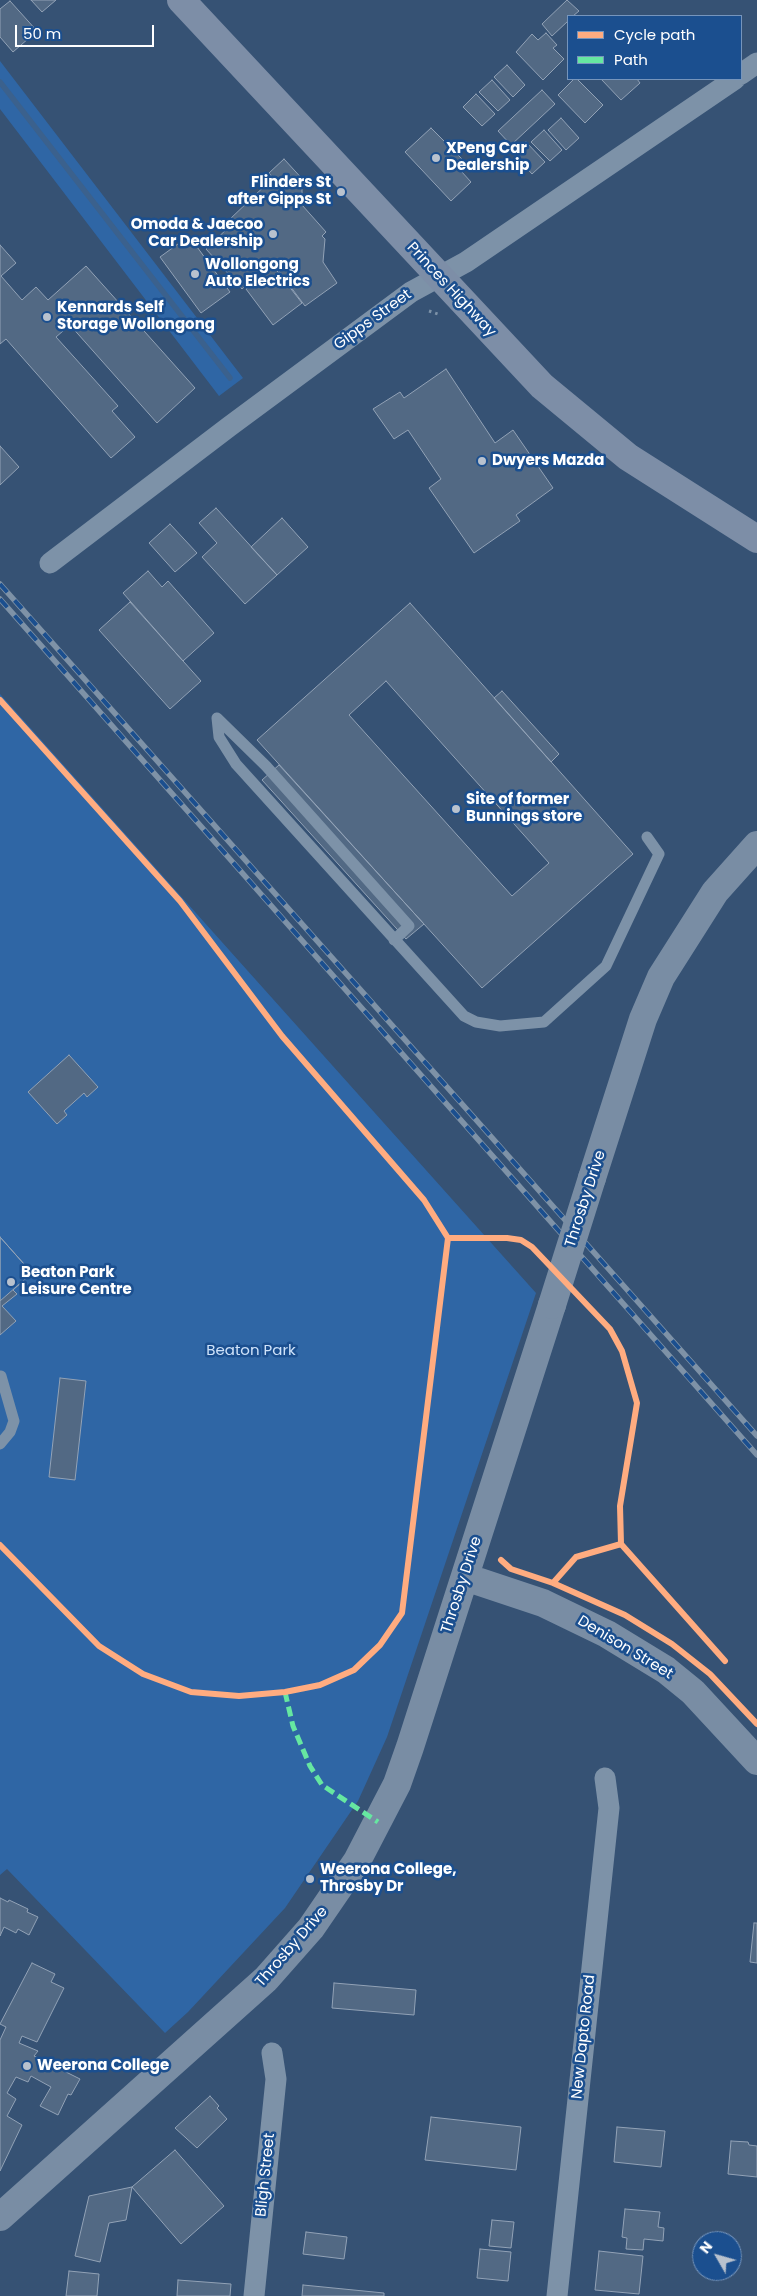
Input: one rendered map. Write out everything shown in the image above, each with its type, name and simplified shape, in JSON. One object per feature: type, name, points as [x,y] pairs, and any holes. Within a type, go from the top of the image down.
[{"type":"main road","name":"Princes Highway","points":[[181,0],[506,350],[542,386],[578,418],[658,477],[757,539]]},
{"type":"main road","name":"Throsby Drive","points":[[0,2217],[254,1990],[289,1954],[336,1894],[357,1861],[397,1784],[643,1019],[661,977],[715,892],[757,846]]},
{"type":"main road","name":"Denison Street","points":[[465,1577],[543,1603],[607,1634],[666,1670],[693,1692],[757,1761]]},
{"type":"street","points":[[742,73],[757,63]]},
{"type":"street","name":"Gipps Street","points":[[50,563],[410,292],[466,262],[734,80]]},
{"type":"street","name":"New Dapto Road","points":[[557,2296],[609,1808],[605,1778]]},
{"type":"street","name":"Bligh Street","points":[[254,2296],[276,2079],[272,2054]]},
{"type":"lane","points":[[394,940],[408,926],[266,766],[218,718],[219,737],[236,764],[394,940],[464,1016],[476,1022],[500,1026],[544,1022],[606,966],[659,854],[647,837]]},
{"type":"lane","points":[[0,1444],[10,1432],[14,1421],[1,1376]]},
{"type":"path","points":[[429,311],[438,314]]},
{"type":"green space","points":[[0,61],[243,378],[219,396],[0,109]]},
{"type":"green space","name":"Beaton Park","points":[[0,694],[536,1293],[387,1737],[358,1801],[285,1908],[188,2012],[165,2033],[7,1869],[0,1875]]},
{"type":"building","points":[[31,0],[56,0],[42,12]]},
{"type":"building","points":[[567,0],[579,11],[574,15],[567,15],[567,22],[552,36],[542,24]]},
{"type":"building","points":[[10,1],[37,31],[13,52],[0,37],[0,9]]},
{"type":"building","points":[[546,33],[557,45],[553,48],[564,59],[543,80],[516,52],[532,34],[538,40]]},
{"type":"building","points":[[507,65],[525,85],[513,97],[494,77]]},
{"type":"building","points":[[492,80],[510,100],[498,111],[479,92]]},
{"type":"building","points":[[573,80],[578,80],[603,105],[585,123],[558,95]]},
{"type":"building","points":[[602,80],[638,80],[640,83],[621,100]]},
{"type":"building","points":[[542,90],[555,104],[511,145],[498,131]]},
{"type":"building","points":[[476,94],[495,114],[482,126],[463,107]]},
{"type":"building","points":[[561,118],[579,138],[566,150],[548,130]]},
{"type":"building","name":"XPeng Car Dealership","points":[[431,128],[468,165],[461,171],[471,182],[451,201],[405,152]]},
{"type":"building","points":[[544,130],[562,150],[550,161],[531,142]]},
{"type":"building","points":[[526,142],[545,162],[532,174],[514,154]]},
{"type":"building","name":"Omoda & Jaecoo Car Dealership","points":[[284,159],[306,183],[302,187],[302,205],[326,232],[322,236],[325,239],[323,262],[337,283],[305,306],[272,262],[242,289],[206,249],[232,224],[229,220],[273,178],[269,173]]},
{"type":"building","name":"Wollongong Auto Electrics","points":[[189,236],[230,292],[201,313],[160,257]]},
{"type":"building","points":[[0,245],[16,263],[1,276],[22,300],[36,287],[48,300],[86,266],[195,388],[157,423],[70,325],[56,337],[118,406],[112,411],[135,437],[111,458],[6,339],[0,344]]},
{"type":"building","points":[[274,267],[302,303],[273,325],[246,289]]},
{"type":"building","name":"Dwyers Mazda","points":[[446,369],[495,443],[513,430],[553,488],[516,515],[520,521],[474,553],[429,488],[441,479],[408,430],[394,439],[373,409],[400,392],[404,398]]},
{"type":"building","points":[[0,446],[19,467],[0,485]]},
{"type":"building","points":[[216,508],[277,575],[245,604],[202,557],[217,543],[199,523]]},
{"type":"building","points":[[282,518],[308,547],[277,575],[251,547]]},
{"type":"building","points":[[170,524],[197,553],[175,572],[149,543]]},
{"type":"building","points":[[148,571],[162,587],[168,581],[214,633],[183,661],[123,593]]},
{"type":"building","points":[[130,602],[201,681],[170,709],[99,630]]},
{"type":"building","name":"Site of former Bunnings store","points":[[410,603],[633,854],[482,988],[257,740]]},
{"type":"building","points":[[386,681],[549,863],[512,896],[349,715]]},
{"type":"building","points":[[502,691],[559,754],[551,762],[494,698]]},
{"type":"building","points":[[279,765],[424,924],[406,939],[262,780]]},
{"type":"building","points":[[69,1055],[98,1087],[87,1097],[84,1093],[64,1111],[67,1115],[57,1124],[28,1092]]},
{"type":"building","name":"Beaton Park Leisure Centre","points":[[0,1237],[32,1273],[13,1290],[17,1294],[2,1306],[16,1321],[0,1335]]},
{"type":"building","name":"Beaton Park Leisure Centre","points":[[0,1237],[32,1273],[0,1301]]},
{"type":"building","points":[[60,1378],[86,1381],[75,1480],[49,1477]]},
{"type":"building","points":[[0,1898],[28,1909],[27,1912],[38,1917],[29,1935],[18,1929],[16,1933],[4,1927],[0,1936]]},
{"type":"building","points":[[754,1923],[757,1923],[757,1963],[750,1962]]},
{"type":"building","name":"Weerona College","points":[[32,1963],[55,1974],[51,1982],[64,1988],[37,2042],[22,2036],[19,2043],[38,2051],[34,2056],[80,2079],[71,2095],[68,2094],[58,2115],[40,2106],[51,2087],[31,2076],[28,2082],[16,2077],[7,2093],[16,2099],[7,2116],[22,2125],[0,2171],[0,2040],[6,2027],[0,2024]]},
{"type":"building","points":[[334,1983],[416,1990],[414,2015],[332,2008]]},
{"type":"building","points":[[210,2096],[219,2106],[217,2108],[227,2119],[197,2148],[175,2128]]},
{"type":"building","points":[[431,2117],[521,2127],[516,2170],[425,2160]]},
{"type":"building","points":[[617,2127],[665,2131],[661,2167],[614,2162]]},
{"type":"building","points":[[731,2141],[748,2142],[749,2145],[757,2146],[757,2177],[728,2174]]},
{"type":"building","points":[[175,2150],[224,2206],[181,2244],[132,2187]]},
{"type":"building","points":[[132,2187],[126,2220],[109,2223],[100,2262],[75,2256],[89,2196]]},
{"type":"building","points":[[625,2209],[660,2212],[658,2227],[664,2228],[663,2241],[644,2239],[643,2250],[626,2249],[627,2238],[622,2237]]},
{"type":"building","points":[[492,2220],[514,2222],[511,2248],[489,2246]]},
{"type":"building","points":[[306,2232],[347,2237],[344,2259],[303,2254]]},
{"type":"building","points":[[480,2249],[511,2252],[508,2281],[477,2278]]},
{"type":"building","points":[[599,2251],[643,2256],[639,2294],[595,2290]]},
{"type":"building","points":[[69,2271],[99,2274],[97,2296],[66,2296]]},
{"type":"building","points":[[178,2280],[231,2284],[230,2296],[177,2296]]},
{"type":"building","points":[[303,2285],[384,2293],[384,2296],[302,2296]]},
{"type":"waterway","points":[[0,82],[230,378]]},
{"type":"railway","points":[[0,584],[757,1436]]},
{"type":"railway","points":[[0,599],[757,1455]]},
{"type":"marked path","points":[[285,1692],[293,1726],[310,1766],[322,1785],[378,1822]]},
{"type":"cycle path","points":[[0,700],[180,901],[282,1036],[424,1200],[448,1238],[402,1613],[380,1645],[354,1670],[320,1685],[285,1692],[239,1696],[191,1692],[143,1674],[99,1646],[0,1545]]},
{"type":"cycle path","points":[[448,1238],[507,1238],[521,1240],[532,1247],[610,1329],[622,1351],[637,1403],[620,1506],[621,1544],[576,1557],[553,1583]]},
{"type":"cycle path","points":[[621,1544],[725,1661]]},
{"type":"cycle path","points":[[501,1560],[511,1569],[553,1583],[625,1615],[672,1644],[710,1674],[757,1724]]},
{"type":"place","name":"XPeng Car Dealership","points":[[436,158]]},
{"type":"place","name":"Flinders St after Gipps St","points":[[341,192]]},
{"type":"place","name":"Omoda & Jaecoo Car Dealership","points":[[273,234]]},
{"type":"place","name":"Wollongong Auto Electrics","points":[[195,274]]},
{"type":"place","name":"Kennards Self Storage Wollongong","points":[[47,317]]},
{"type":"place","name":"Dwyers Mazda","points":[[482,461]]},
{"type":"place","name":"Site of former Bunnings store","points":[[456,809]]},
{"type":"place","name":"Beaton Park Leisure Centre","points":[[11,1282]]},
{"type":"place","name":"Weerona College, Throsby Dr","points":[[310,1879]]},
{"type":"place","name":"Weerona College","points":[[27,2066]]}]
